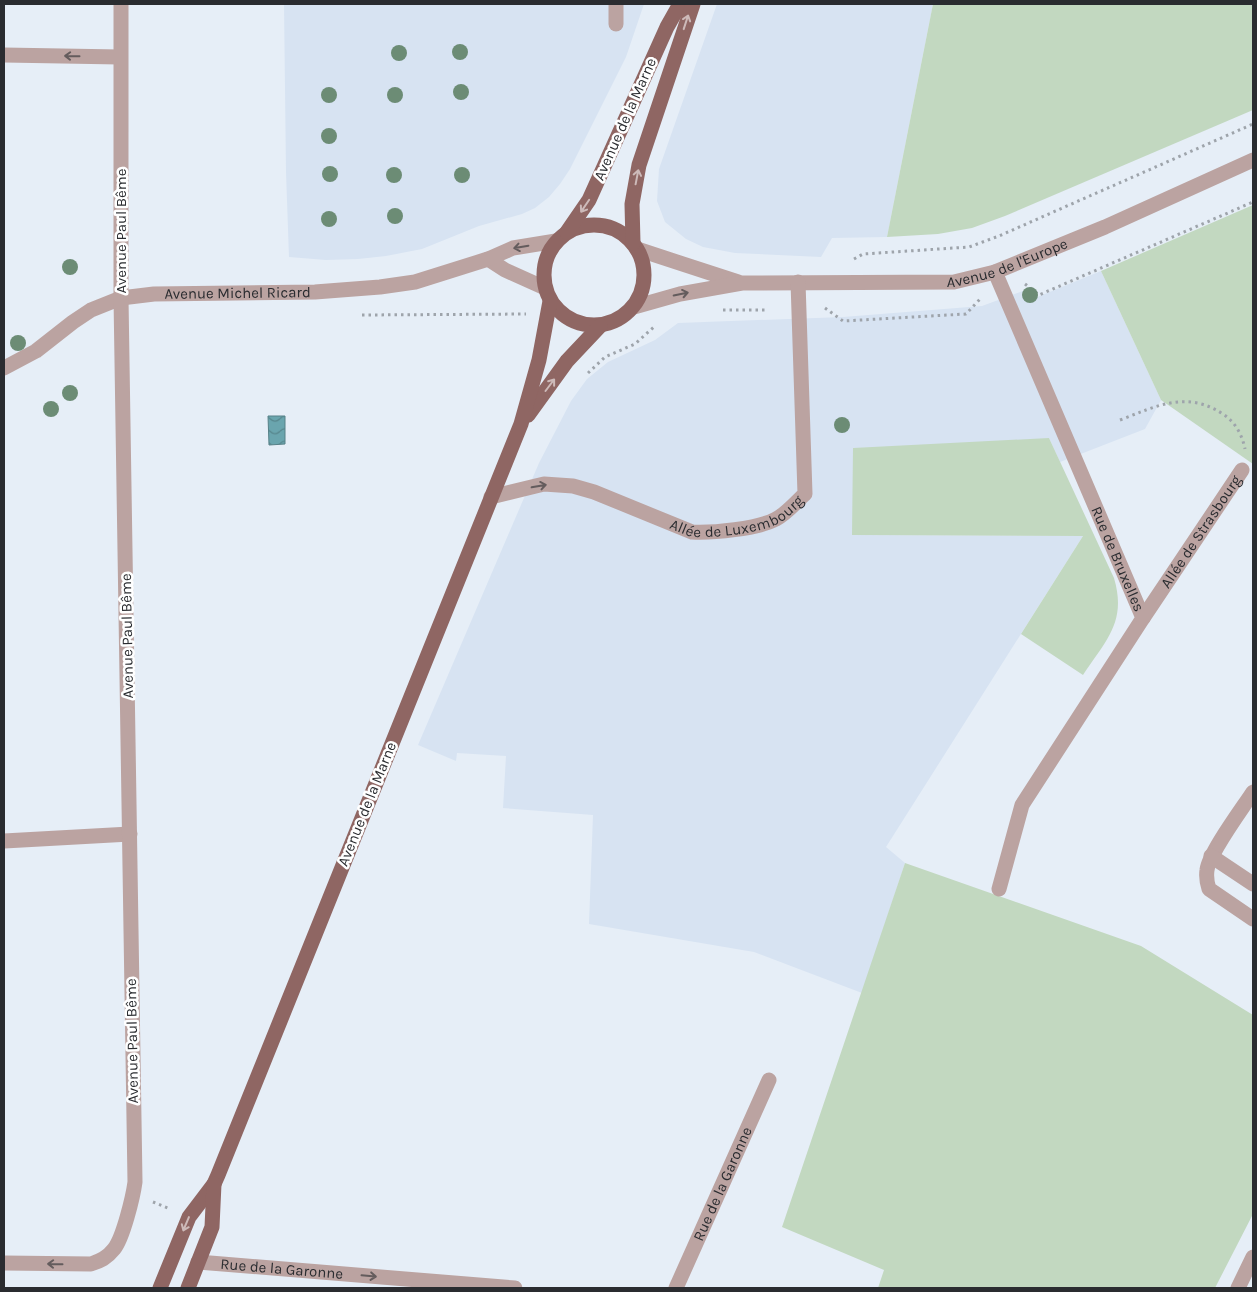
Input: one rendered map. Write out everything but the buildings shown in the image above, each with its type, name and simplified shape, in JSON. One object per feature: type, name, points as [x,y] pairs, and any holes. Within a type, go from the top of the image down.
[{"type":"main road","name":"Avenue de la Marne","points":[[562,236],[589,200],[667,27],[680,4]]},
{"type":"main road","name":"Avenue de la Marne","points":[[635,246],[632,204],[639,165],[692,4]]},
{"type":"main road","points":[[595,225],[609,227],[622,233],[635,246],[642,260],[644,284],[634,307],[624,316],[600,326],[580,324],[563,316],[547,295],[543,272],[547,255],[562,236],[580,227],[595,225]]},
{"type":"main road","name":"Avenue de la Marne","points":[[160,1288],[189,1216],[214,1184],[521,424],[540,360],[547,295]]},
{"type":"main road","name":"Avenue de la Marne","points":[[521,424],[567,361],[600,326]]},
{"type":"main road","name":"Avenue de la Marne","points":[[188,1288],[212,1227],[214,1184]]},
{"type":"street","name":"Avenue Paul Bême","points":[[4,1263],[83,1265],[103,1260],[115,1248],[132,1200],[135,1182],[121,298],[121,4]]},
{"type":"street","points":[[616,4],[616,24]]},
{"type":"street","points":[[4,55],[120,57]]},
{"type":"street","name":"Avenue de l'Europe","points":[[634,307],[680,294],[742,283],[954,282],[996,272],[1105,227],[1253,160]]},
{"type":"street","name":"Avenue Michel Ricard","points":[[4,368],[36,351],[91,310],[121,298],[154,294],[315,292],[380,288],[415,282],[488,259],[513,248],[562,236]]},
{"type":"street","name":"Avenue de l'Europe","points":[[635,246],[742,283]]},
{"type":"street","points":[[488,259],[547,295]]},
{"type":"street","name":"Rue de Bruxelles","points":[[996,272],[1005,298],[1143,618],[1022,805],[999,889]]},
{"type":"street","name":"Allée de Luxembourg","points":[[492,497],[544,484],[573,486],[594,492],[692,532],[705,533],[753,526],[776,519],[805,494],[798,282]]},
{"type":"street","name":"Allée de Strasbourg","points":[[1143,618],[1242,470]]},
{"type":"street","points":[[1253,792],[1211,856],[1207,868],[1208,890],[1253,919]]},
{"type":"street","points":[[4,841],[130,834]]},
{"type":"street","points":[[1211,856],[1253,884]]},
{"type":"street","name":"Rue de la Garonne","points":[[676,1288],[769,1080]]},
{"type":"street","points":[[1238,1288],[1253,1257]]},
{"type":"street","name":"Rue de la Garonne","points":[[198,1262],[515,1288]]},
{"type":"path","points":[[847,263],[864,254],[969,247],[999,236],[1253,124]]},
{"type":"path","points":[[1024,284],[1040,295],[1253,202]]},
{"type":"path","points":[[825,308],[843,320],[966,314],[981,299]]},
{"type":"path","points":[[720,310],[768,310]]},
{"type":"path","points":[[362,316],[528,314]]},
{"type":"path","points":[[584,377],[605,358],[636,344],[661,320]]},
{"type":"path","points":[[1120,420],[1166,403],[1189,400],[1211,406],[1230,418],[1243,437],[1245,452],[1242,470]]},
{"type":"shaded area","points":[[284,4],[644,4],[626,57],[570,169],[549,197],[535,208],[522,214],[479,226],[422,249],[386,256],[326,260],[289,257]]},
{"type":"shaded area","points":[[717,4],[933,4],[887,237],[832,238],[821,257],[735,253],[703,247],[686,239],[665,222],[657,201],[659,169]]},
{"type":"shaded area","points":[[1101,271],[1161,400],[1145,429],[1060,462],[1049,438],[852,535],[1083,536],[886,847],[905,863],[862,993],[754,952],[589,924],[593,815],[503,808],[506,756],[457,753],[456,761],[418,745],[539,463],[571,401],[587,379],[608,362],[655,340],[678,323],[843,317],[982,306],[1023,291],[1030,300]]},
{"type":"green space","points":[[933,4],[1253,4],[1253,110],[1005,216],[972,228],[938,234],[887,237]]},
{"type":"green space","points":[[1253,205],[1253,464],[1161,400],[1101,271]]},
{"type":"green space","points":[[1049,438],[1114,578],[1117,593],[1118,607],[1112,630],[1083,675],[1021,634],[1083,536],[852,535],[853,448]]},
{"type":"green space","points":[[905,863],[1141,946],[1253,1015],[1253,1214],[1215,1288],[878,1288],[884,1270],[782,1227]]},
{"type":"water","points":[[268,416],[285,416],[285,444],[269,445]]}]
